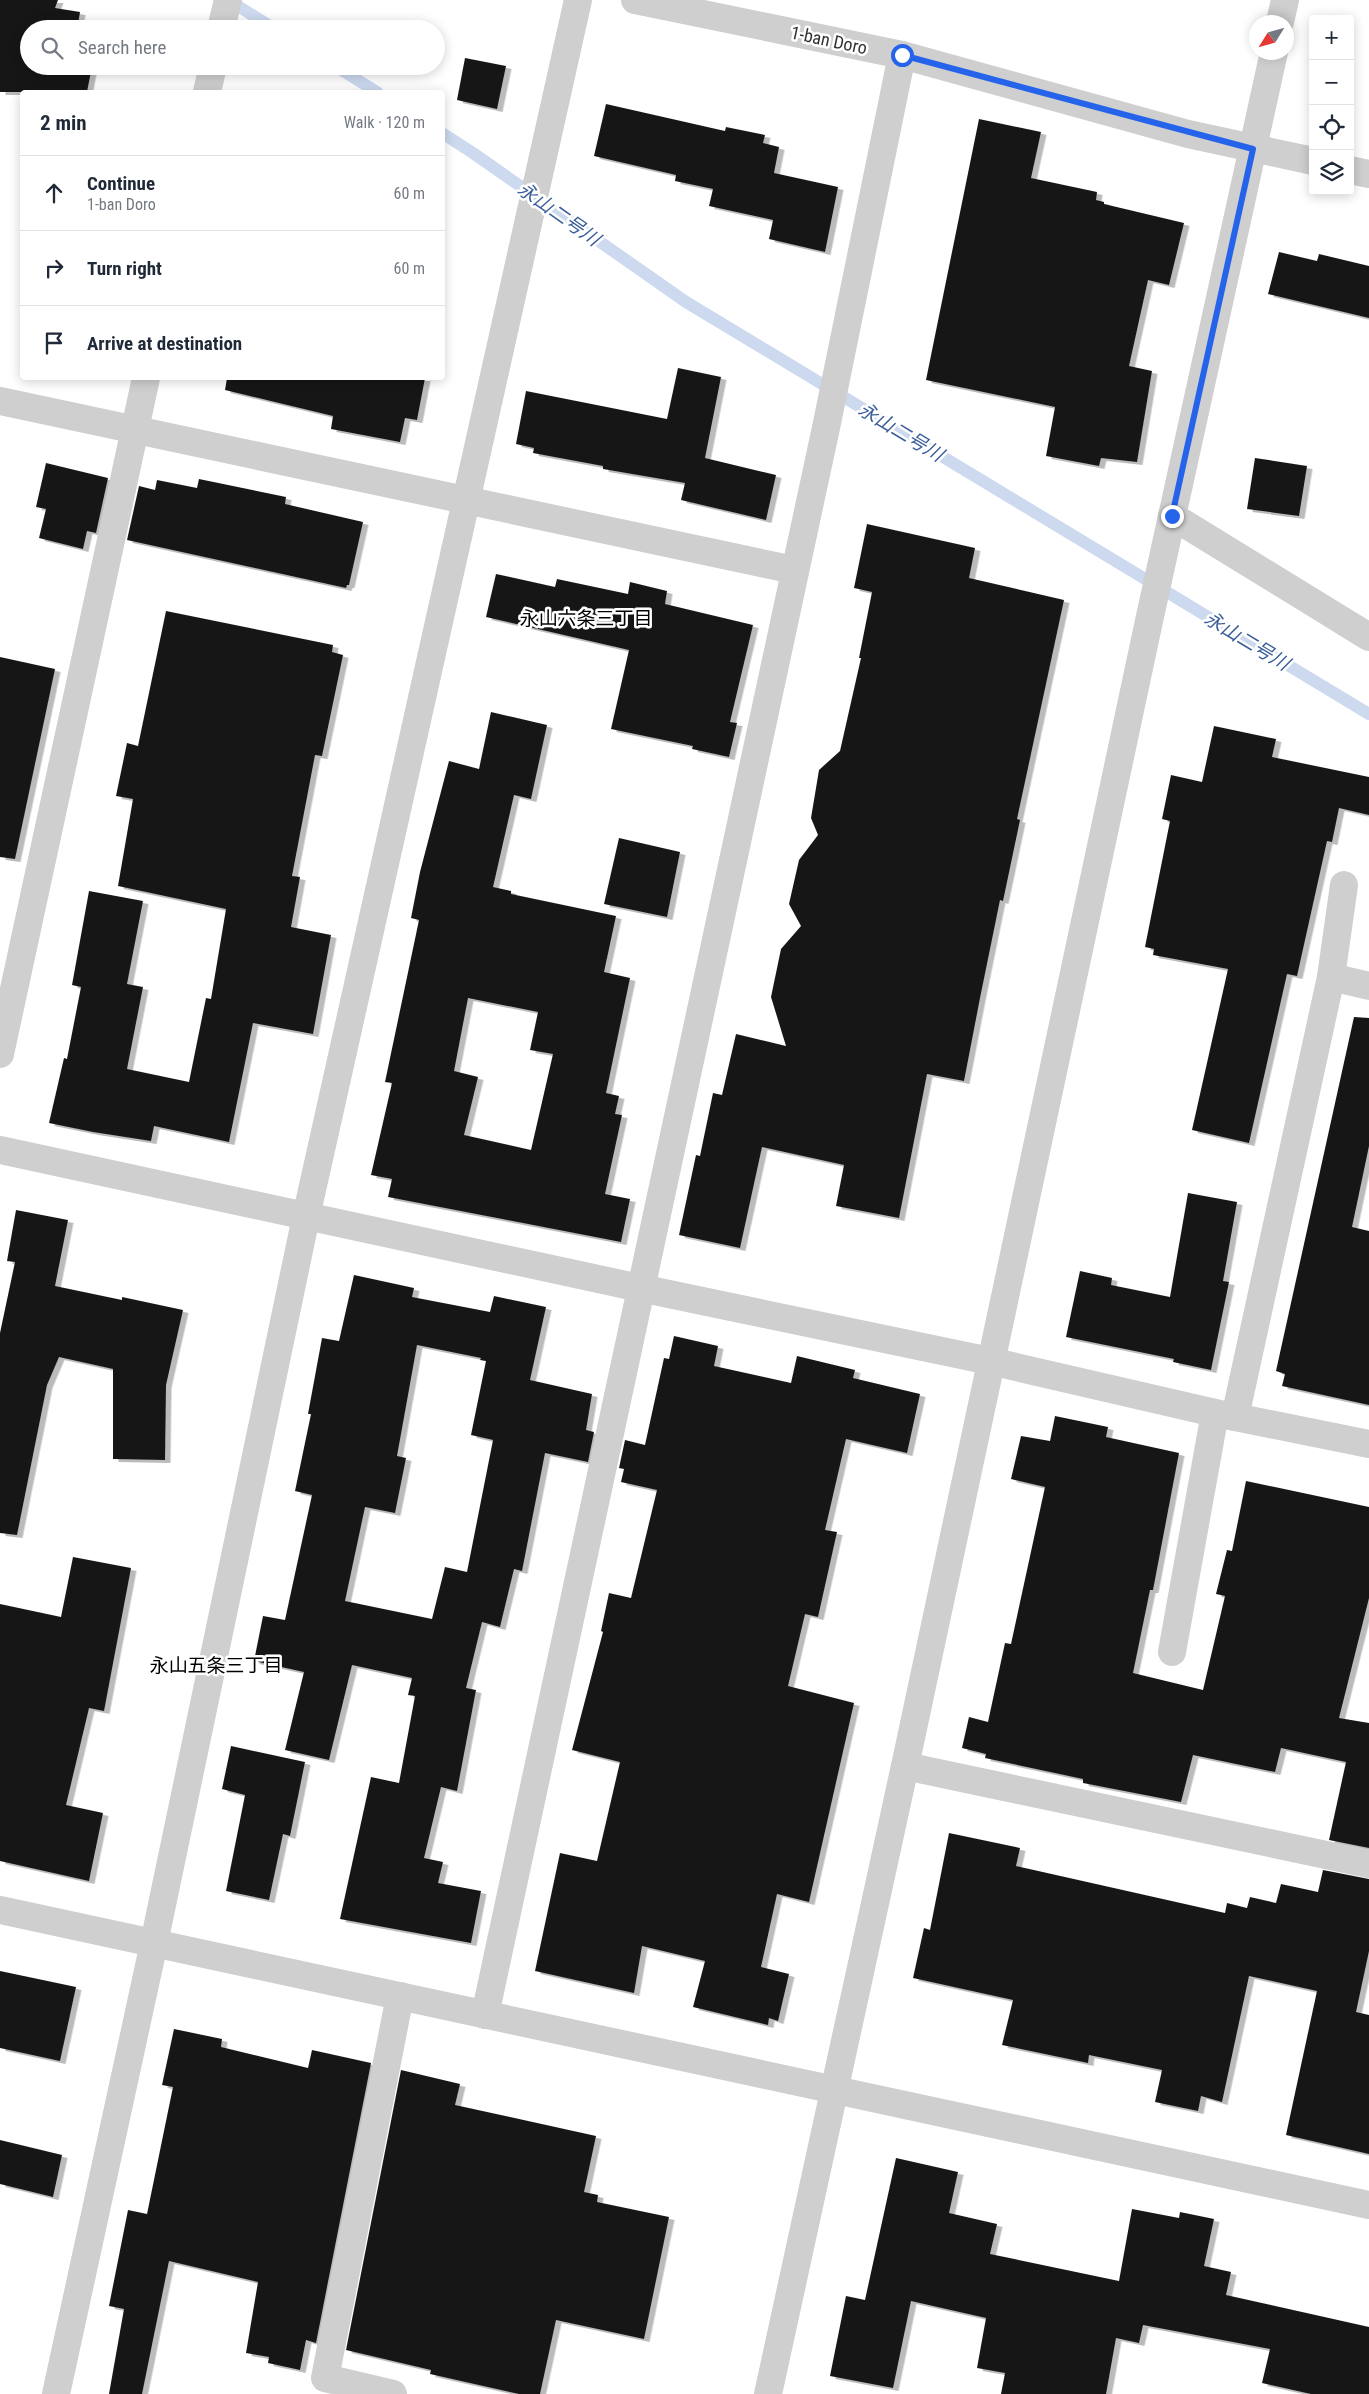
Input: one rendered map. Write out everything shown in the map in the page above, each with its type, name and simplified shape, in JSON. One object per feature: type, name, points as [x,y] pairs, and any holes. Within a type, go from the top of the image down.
[{"type":"street","points":[[223,20],[228,0]]},
{"type":"street","points":[[56,2394],[154,1943],[306,1217],[578,0]]},
{"type":"street","name":"1-ban Doro","points":[[635,0],[902,55],[1253,149],[1309,161]]},
{"type":"street","points":[[1282,15],[1285,0]]},
{"type":"street","points":[[485,2014],[827,423],[902,55]]},
{"type":"street","points":[[768,2394],[1149,621],[1272,60]]},
{"type":"street","points":[[208,90],[211,75]]},
{"type":"street","points":[[1354,171],[1369,174]]},
{"type":"street","points":[[0,1054],[146,380]]},
{"type":"street","points":[[0,401],[794,570]]},
{"type":"street","points":[[1172,516],[1369,637]]},
{"type":"street","points":[[1172,1652],[1225,1415],[1331,976],[1344,886]]},
{"type":"street","points":[[1331,976],[1369,986]]},
{"type":"street","points":[[0,1150],[306,1217],[990,1361],[1225,1415],[1369,1444]]},
{"type":"street","points":[[904,1766],[1369,1864]]},
{"type":"street","points":[[0,1910],[1369,2205]]},
{"type":"street","points":[[393,2394],[325,2378],[400,1996]]},
{"type":"building","points":[[0,0],[58,0],[55,8],[80,12],[79,20],[20,20],[20,75],[90,75],[87,90],[20,90],[20,92],[0,92]]},
{"type":"building","points":[[465,58],[506,66],[497,109],[457,100]]},
{"type":"building","points":[[606,104],[725,131],[726,127],[765,135],[763,143],[779,147],[774,173],[838,187],[825,252],[769,239],[773,220],[709,206],[713,189],[675,181],[676,175],[594,156]]},
{"type":"building","points":[[979,119],[1041,132],[1031,178],[1097,192],[1096,200],[1104,202],[1104,204],[1184,223],[1169,285],[1148,280],[1129,366],[1152,371],[1137,462],[1101,458],[1099,466],[1046,456],[1055,407],[926,380]]},
{"type":"building","points":[[1279,252],[1317,261],[1319,254],[1369,266],[1369,318],[1268,294]]},
{"type":"building","points":[[678,368],[721,377],[705,458],[776,475],[766,520],[681,500],[685,483],[603,469],[603,466],[533,453],[534,448],[516,444],[526,391],[667,419]]},
{"type":"building","points":[[227,380],[425,380],[417,420],[405,418],[400,442],[331,429],[333,416],[225,390]]},
{"type":"building","points":[[1255,458],[1307,466],[1299,516],[1247,509]]},
{"type":"building","points":[[46,463],[108,478],[96,533],[87,531],[83,549],[39,538],[46,509],[36,507]]},
{"type":"building","points":[[199,479],[286,497],[285,504],[363,522],[349,585],[346,588],[127,540],[139,486],[155,490],[157,480],[197,488]]},
{"type":"building","points":[[867,524],[975,548],[969,578],[1064,600],[1017,819],[1020,820],[1003,901],[1000,900],[964,1081],[927,1074],[899,1218],[836,1206],[844,1165],[762,1147],[740,1248],[679,1235],[696,1155],[700,1156],[713,1093],[722,1095],[736,1034],[786,1046],[771,997],[781,949],[801,926],[789,904],[799,860],[818,835],[811,818],[819,770],[840,751],[861,658],[859,658],[872,592],[854,588]]},
{"type":"building","points":[[496,574],[555,587],[557,579],[628,594],[630,582],[667,591],[665,604],[753,625],[730,722],[737,723],[729,757],[692,749],[693,746],[611,729],[629,650],[486,617]]},
{"type":"building","points":[[166,611],[333,645],[332,652],[343,655],[322,756],[315,755],[292,876],[300,877],[291,927],[331,935],[313,1034],[253,1023],[229,1142],[154,1126],[151,1141],[49,1123],[64,1058],[67,1059],[81,987],[72,985],[89,891],[143,901],[127,984],[143,987],[127,1069],[189,1082],[206,998],[211,999],[226,909],[118,886],[133,799],[116,796],[127,743],[138,746]]},
{"type":"building","points":[[0,657],[55,669],[15,859],[0,857]]},
{"type":"building","points":[[491,712],[547,725],[531,799],[514,795],[493,887],[511,891],[511,894],[616,916],[604,972],[630,978],[606,1093],[619,1096],[615,1114],[622,1115],[605,1194],[630,1199],[621,1242],[388,1197],[392,1179],[371,1175],[392,1083],[385,1082],[419,920],[411,918],[420,872],[449,761],[479,769]],"holes":[[[468,998],[538,1012],[530,1050],[553,1054],[531,1150],[464,1135],[478,1077],[454,1071]]]},
{"type":"building","points":[[1214,726],[1276,739],[1272,757],[1369,777],[1369,815],[1339,808],[1332,842],[1327,841],[1297,976],[1287,974],[1249,1143],[1192,1130],[1228,969],[1153,955],[1154,949],[1145,947],[1170,821],[1162,819],[1171,775],[1202,782]]},
{"type":"building","points":[[619,838],[680,852],[667,917],[604,904]]},
{"type":"building","points":[[1354,1017],[1369,1018],[1369,1146],[1352,1227],[1369,1231],[1369,1405],[1282,1386],[1285,1374],[1276,1371]]},
{"type":"building","points":[[1188,1193],[1237,1202],[1223,1281],[1229,1282],[1211,1370],[1173,1362],[1174,1359],[1066,1337],[1080,1271],[1112,1278],[1111,1285],[1170,1297]]},
{"type":"building","points":[[16,1210],[68,1220],[55,1286],[122,1300],[122,1297],[183,1310],[166,1385],[165,1460],[113,1459],[113,1369],[59,1357],[47,1385],[17,1535],[0,1533],[0,1333],[15,1262],[7,1261]]},
{"type":"building","points":[[354,1275],[414,1288],[412,1297],[490,1312],[494,1296],[546,1307],[530,1380],[592,1394],[586,1430],[594,1432],[588,1462],[545,1453],[522,1571],[514,1569],[500,1627],[482,1622],[466,1688],[476,1690],[457,1791],[441,1787],[424,1858],[443,1862],[438,1883],[481,1891],[471,1943],[340,1919],[371,1777],[399,1783],[415,1696],[408,1695],[412,1678],[352,1665],[329,1760],[285,1750],[304,1672],[254,1661],[263,1616],[285,1620],[312,1495],[295,1491],[311,1414],[308,1414],[322,1338],[339,1341]],"holes":[[[417,1345],[481,1358],[480,1360],[486,1361],[471,1435],[493,1440],[467,1572],[445,1567],[432,1619],[345,1601],[365,1507],[395,1513],[406,1458],[397,1456]]]},
{"type":"building","points":[[674,1336],[718,1346],[714,1366],[791,1383],[797,1356],[855,1370],[853,1378],[920,1394],[907,1453],[846,1439],[825,1530],[837,1532],[818,1617],[805,1614],[788,1686],[854,1703],[809,1902],[777,1894],[761,1967],[789,1974],[778,2021],[769,2018],[768,2025],[693,2007],[705,1961],[642,1946],[634,1993],[535,1971],[560,1853],[597,1861],[620,1762],[572,1750],[603,1632],[601,1631],[609,1593],[631,1598],[657,1490],[621,1482],[624,1469],[619,1468],[625,1440],[645,1445],[664,1358],[669,1359]]},
{"type":"building","points":[[1055,1416],[1108,1427],[1106,1437],[1179,1453],[1153,1590],[1150,1590],[1133,1673],[1203,1690],[1225,1596],[1216,1594],[1227,1550],[1232,1551],[1246,1481],[1369,1507],[1369,1598],[1339,1718],[1369,1723],[1369,1848],[1329,1840],[1346,1762],[1281,1748],[1275,1772],[1193,1755],[1181,1802],[1083,1783],[1083,1779],[985,1758],[986,1754],[962,1748],[969,1717],[988,1722],[1005,1643],[1011,1644],[1045,1487],[1011,1479],[1021,1436],[1050,1441]]},
{"type":"building","points":[[73,1557],[131,1568],[104,1711],[89,1708],[66,1805],[103,1813],[89,1881],[0,1861],[0,1604],[61,1617]]},
{"type":"building","points":[[231,1746],[305,1762],[290,1836],[283,1834],[269,1900],[226,1891],[245,1795],[222,1789]]},
{"type":"building","points":[[949,1833],[1020,1848],[1016,1866],[1225,1913],[1227,1903],[1247,1908],[1250,1897],[1276,1903],[1281,1884],[1318,1892],[1323,1870],[1369,1879],[1369,1951],[1356,2012],[1369,2015],[1369,2154],[1286,2135],[1317,1991],[1249,1976],[1222,2102],[1201,2096],[1198,2111],[1155,2102],[1162,2070],[1089,2055],[1088,2063],[1002,2045],[1013,2000],[913,1978],[924,1928],[930,1930]]},
{"type":"building","points":[[0,1971],[76,1987],[60,2061],[0,2048]]},
{"type":"building","points":[[174,2029],[222,2039],[221,2047],[308,2068],[312,2050],[371,2063],[316,2343],[306,2340],[300,2370],[268,2363],[269,2357],[246,2353],[258,2282],[169,2261],[142,2394],[109,2394],[124,2309],[109,2306],[128,2210],[147,2214],[173,2087],[162,2085]]},
{"type":"building","points":[[401,2070],[460,2084],[455,2105],[596,2136],[584,2192],[598,2195],[597,2202],[669,2217],[644,2339],[556,2320],[540,2394],[519,2394],[430,2374],[431,2370],[346,2350]]},
{"type":"building","points":[[0,2140],[62,2155],[53,2197],[0,2184]]},
{"type":"building","points":[[896,2158],[958,2172],[949,2213],[997,2224],[990,2254],[1119,2281],[1132,2209],[1179,2218],[1180,2212],[1214,2219],[1204,2266],[1231,2272],[1226,2295],[1369,2327],[1369,2394],[1311,2394],[1262,2383],[1270,2349],[1143,2325],[1139,2343],[1116,2338],[1106,2394],[1001,2394],[1005,2373],[977,2368],[986,2318],[911,2301],[893,2388],[830,2376],[846,2296],[865,2300]]},
{"type":"waterway","name":"永山二号川","points":[[228,0],[260,20]]},
{"type":"waterway","name":"永山二号川","points":[[350,75],[374,90]]},
{"type":"waterway","name":"永山二号川","points":[[445,135],[686,302],[1369,714]]},
{"type":"district","name":"永山六条三丁目","points":[[586,618]]},
{"type":"district","name":"永山五条三丁目","points":[[216,1665]]},
{"type":"route","points":[[902,55],[1188,134],[1253,149],[1172,516]]}]
